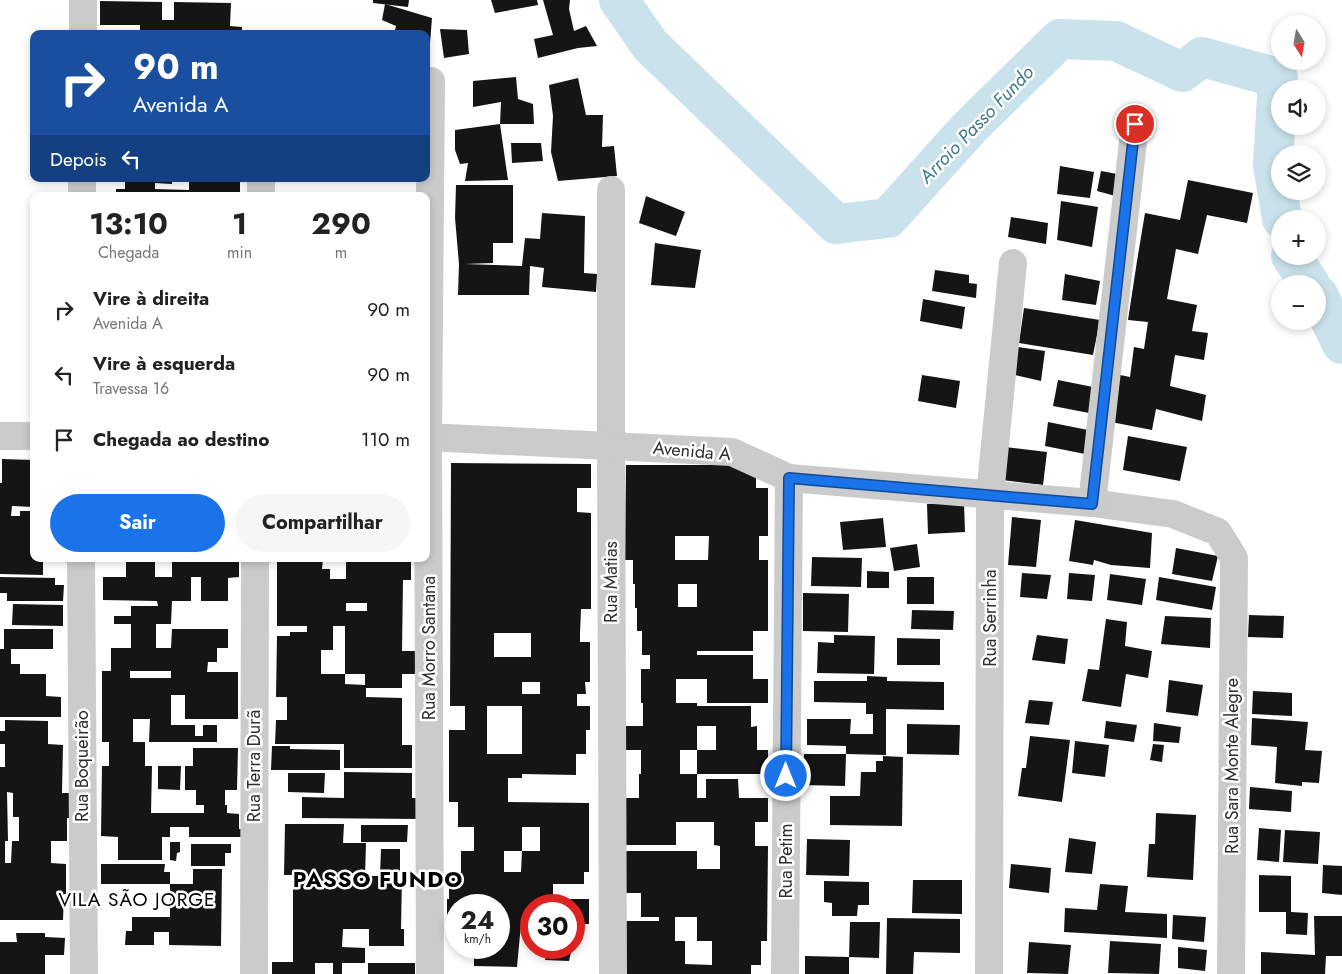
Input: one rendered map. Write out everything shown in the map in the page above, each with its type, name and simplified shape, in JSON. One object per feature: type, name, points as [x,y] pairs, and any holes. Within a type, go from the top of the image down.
[{"type":"street","points":[[83,0],[83,30]]},
{"type":"street","points":[[1092,504],[1135,124]]},
{"type":"street","name":"Rua Matias","points":[[611,190],[610,445],[613,974]]},
{"type":"street","name":"Rua Serrinha","points":[[989,974],[990,495],[1013,263]]},
{"type":"street","points":[[0,436],[30,436]]},
{"type":"street","name":"Avenida A","points":[[430,437],[732,452],[789,478],[1092,504],[1173,514],[1218,532],[1234,558]]},
{"type":"street","name":"Rua Petim","points":[[785,974],[789,478]]},
{"type":"street","name":"Rua Sara Monte Alegre","points":[[1231,974],[1234,558]]},
{"type":"street","name":"Rua Boqueirão","points":[[81,562],[84,974]]},
{"type":"street","name":"Rua Terra Durã","points":[[254,974],[255,562]]},
{"type":"street","name":"Rua Morro Santana","points":[[428,562],[430,974]]},
{"type":"building","points":[[373,0],[409,0],[408,7],[373,3]]},
{"type":"building","points":[[491,0],[537,0],[538,5],[495,13]]},
{"type":"building","points":[[543,0],[570,0],[569,9],[574,31],[586,26],[597,46],[578,48],[538,58],[534,39],[553,35]]},
{"type":"building","points":[[100,1],[162,2],[162,20],[174,20],[174,2],[231,3],[230,26],[242,27],[242,30],[140,30],[140,25],[100,25]]},
{"type":"building","points":[[385,4],[432,18],[430,43],[430,30],[395,30],[396,26],[382,20]]},
{"type":"building","points":[[440,29],[467,30],[469,54],[444,58]]},
{"type":"building","points":[[516,77],[518,99],[533,104],[534,124],[500,124],[501,102],[473,107],[473,81]]},
{"type":"building","points":[[578,78],[586,115],[603,115],[602,147],[614,146],[617,176],[558,181],[551,152],[553,116],[549,85]]},
{"type":"building","points":[[500,124],[508,180],[465,181],[468,163],[460,164],[455,150],[455,130]]},
{"type":"building","points":[[511,143],[541,143],[543,161],[512,163]]},
{"type":"building","points":[[1060,166],[1094,172],[1090,198],[1057,194]]},
{"type":"building","points":[[1101,171],[1123,175],[1119,197],[1097,191]]},
{"type":"building","points":[[1188,180],[1253,193],[1247,223],[1207,215],[1198,254],[1176,249],[1167,299],[1197,305],[1192,331],[1208,333],[1204,360],[1175,355],[1170,386],[1206,395],[1202,421],[1156,409],[1152,430],[1111,422],[1120,375],[1130,377],[1134,347],[1144,349],[1148,322],[1128,320],[1145,213],[1180,220]]},
{"type":"building","points":[[125,182],[172,182],[172,184],[155,183],[155,189],[189,190],[189,182],[240,182],[240,192],[116,192],[116,189],[125,189]]},
{"type":"building","points":[[456,185],[513,185],[513,243],[493,243],[493,263],[465,264],[522,266],[525,238],[540,239],[542,213],[585,216],[584,273],[597,274],[596,292],[542,287],[544,268],[530,266],[529,295],[458,295],[459,264],[455,218]]},
{"type":"building","points":[[646,196],[685,212],[676,236],[639,223]]},
{"type":"building","points":[[1061,201],[1098,207],[1092,247],[1057,240]]},
{"type":"building","points":[[1011,217],[1048,223],[1046,244],[1008,237]]},
{"type":"building","points":[[655,243],[701,250],[695,288],[651,285]]},
{"type":"building","points":[[935,270],[969,275],[969,283],[977,284],[976,298],[932,291]]},
{"type":"building","points":[[1065,274],[1100,281],[1096,305],[1062,300]]},
{"type":"building","points":[[923,299],[965,307],[962,329],[920,321]]},
{"type":"building","points":[[1024,308],[1100,320],[1093,355],[1019,343]]},
{"type":"building","points":[[1018,347],[1045,351],[1041,381],[1015,375]]},
{"type":"building","points":[[922,375],[960,381],[956,408],[918,401]]},
{"type":"building","points":[[1058,380],[1093,387],[1089,413],[1053,406]]},
{"type":"building","points":[[1048,422],[1088,430],[1085,454],[1045,446]]},
{"type":"building","points":[[1128,436],[1187,447],[1180,481],[1123,470]]},
{"type":"building","points":[[1005,447],[1047,452],[1043,485],[1002,480]]},
{"type":"building","points":[[2,459],[30,460],[30,507],[12,506],[11,516],[20,516],[20,511],[30,511],[30,562],[43,562],[43,575],[0,574],[0,483],[2,483]]},
{"type":"building","points":[[451,463],[591,464],[591,488],[577,488],[577,512],[591,513],[591,609],[581,609],[580,634],[580,642],[590,642],[590,682],[585,682],[586,694],[577,694],[577,706],[590,706],[590,730],[586,730],[586,754],[576,754],[576,775],[522,774],[522,778],[508,778],[508,802],[589,803],[589,872],[584,872],[584,884],[553,884],[553,894],[520,894],[520,935],[517,967],[474,966],[474,959],[510,959],[510,894],[449,894],[449,872],[461,872],[461,851],[474,851],[474,827],[458,827],[458,802],[449,802],[449,730],[465,730],[465,706],[450,706]],"holes":[[[494,633],[531,633],[531,657],[494,657]],[[522,682],[540,682],[540,694],[522,694]],[[487,706],[522,706],[522,754],[487,754]],[[522,827],[540,827],[540,851],[522,851]],[[504,851],[522,851],[521,872],[504,872]]]},
{"type":"building","points":[[626,465],[756,465],[756,488],[768,488],[768,536],[759,536],[759,560],[768,560],[768,631],[753,631],[753,651],[697,651],[697,655],[753,655],[753,679],[768,679],[768,703],[707,703],[707,679],[676,679],[676,703],[697,703],[697,706],[751,706],[751,727],[757,726],[757,750],[768,750],[768,774],[697,774],[697,798],[706,798],[706,779],[738,779],[739,798],[768,798],[768,822],[755,822],[755,846],[768,846],[767,941],[761,941],[761,965],[751,965],[751,974],[625,974],[625,921],[659,921],[659,917],[641,917],[641,893],[625,893],[625,851],[697,851],[697,869],[720,869],[720,846],[714,845],[714,822],[676,822],[676,845],[625,845],[625,798],[639,798],[641,750],[625,750],[625,726],[643,726],[641,669],[650,669],[650,655],[642,655],[642,631],[637,631],[633,560],[625,560]],"holes":[[[675,536],[709,536],[708,560],[675,560]],[[678,584],[697,584],[697,607],[678,607]],[[697,726],[716,726],[716,750],[697,750]],[[680,750],[697,750],[697,774],[680,774]],[[675,917],[697,917],[697,941],[712,941],[712,965],[685,964],[685,941],[675,941]]]},
{"type":"building","points":[[964,503],[965,532],[928,534],[927,504]]},
{"type":"building","points":[[1012,517],[1041,520],[1036,567],[1008,565]]},
{"type":"building","points":[[883,518],[886,547],[843,550],[840,522]]},
{"type":"building","points":[[1075,520],[1152,533],[1150,568],[1111,565],[1094,560],[1093,565],[1069,561]]},
{"type":"building","points":[[917,544],[920,567],[894,571],[890,548]]},
{"type":"building","points":[[1176,548],[1218,556],[1212,581],[1172,574]]},
{"type":"building","points":[[812,557],[862,558],[861,587],[811,586]]},
{"type":"building","points":[[126,562],[155,562],[155,577],[172,577],[172,562],[239,562],[239,577],[228,578],[228,601],[201,601],[201,577],[191,577],[191,601],[172,601],[171,624],[156,624],[156,648],[171,648],[172,629],[228,629],[228,648],[217,648],[217,662],[208,662],[207,672],[238,672],[238,719],[185,719],[185,695],[171,695],[171,725],[195,725],[195,736],[203,736],[203,725],[217,725],[217,742],[149,742],[150,719],[133,719],[133,742],[145,742],[145,766],[152,766],[151,813],[204,813],[204,805],[196,805],[196,790],[185,790],[185,766],[193,766],[193,748],[238,748],[237,790],[225,790],[225,805],[227,805],[227,813],[239,814],[239,829],[245,829],[245,837],[189,837],[189,827],[170,827],[170,837],[162,837],[162,860],[118,860],[118,837],[101,836],[102,766],[109,766],[109,742],[102,742],[102,671],[111,671],[111,648],[131,648],[131,624],[114,624],[114,616],[131,616],[131,606],[158,606],[157,601],[103,600],[103,577],[126,577]],"holes":[[[130,671],[171,671],[171,678],[130,678]]]},
{"type":"building","points":[[277,562],[323,562],[322,569],[330,569],[330,579],[346,579],[346,562],[411,562],[411,580],[403,580],[402,651],[415,651],[415,674],[402,674],[402,688],[366,688],[366,697],[402,698],[402,745],[412,745],[412,768],[344,768],[344,744],[275,744],[276,720],[287,720],[287,697],[276,697],[277,636],[290,636],[290,632],[307,632],[307,626],[277,626]],"holes":[[[346,603],[367,603],[367,611],[346,611]],[[333,626],[345,626],[345,674],[321,674],[321,650],[333,650]],[[345,674],[365,674],[365,685],[345,684]]]},
{"type":"building","points":[[867,571],[889,572],[889,588],[867,588]]},
{"type":"building","points":[[1022,573],[1051,575],[1047,599],[1020,597]]},
{"type":"building","points":[[1069,573],[1095,575],[1092,601],[1067,599]]},
{"type":"building","points":[[1110,574],[1146,579],[1142,605],[1107,600]]},
{"type":"building","points":[[0,577],[55,578],[55,585],[64,585],[63,601],[7,601],[7,593],[0,593]]},
{"type":"building","points":[[907,577],[934,577],[934,604],[907,604]]},
{"type":"building","points":[[1159,577],[1216,587],[1212,610],[1156,600]]},
{"type":"building","points":[[803,593],[849,594],[848,632],[803,631]]},
{"type":"building","points":[[13,604],[63,605],[63,626],[12,625]]},
{"type":"building","points":[[912,610],[954,611],[953,630],[911,629]]},
{"type":"building","points":[[1249,615],[1284,616],[1283,638],[1248,637]]},
{"type":"building","points":[[1165,616],[1211,618],[1210,648],[1161,644]]},
{"type":"building","points":[[1106,619],[1127,622],[1125,646],[1152,651],[1148,678],[1126,674],[1121,707],[1082,701],[1088,669],[1099,670]]},
{"type":"building","points":[[4,629],[53,629],[53,649],[11,649],[11,664],[20,664],[20,674],[46,674],[46,696],[61,697],[61,717],[0,717],[0,649],[4,649]]},
{"type":"building","points":[[834,635],[875,636],[874,674],[817,673],[818,642],[834,643]]},
{"type":"building","points":[[1037,635],[1068,639],[1065,664],[1032,660]]},
{"type":"building","points":[[897,638],[940,639],[940,665],[897,665]]},
{"type":"building","points":[[867,676],[887,677],[887,681],[944,682],[944,710],[886,709],[886,755],[846,754],[846,746],[807,745],[807,719],[851,719],[850,734],[873,734],[873,714],[866,714],[866,703],[814,702],[814,681],[867,681]]},
{"type":"building","points":[[1169,680],[1203,685],[1198,716],[1166,712]]},
{"type":"building","points":[[1253,691],[1292,693],[1292,716],[1252,714]]},
{"type":"building","points":[[1029,700],[1053,702],[1049,725],[1025,723]]},
{"type":"building","points":[[1252,718],[1308,722],[1305,750],[1322,751],[1319,783],[1302,782],[1302,786],[1275,783],[1277,747],[1251,745]]},
{"type":"building","points":[[5,720],[48,721],[48,744],[63,745],[62,793],[71,793],[71,818],[67,818],[67,841],[51,841],[51,863],[66,864],[66,894],[64,894],[63,920],[0,920],[0,767],[5,767],[5,744],[0,744],[0,731],[5,731]],"holes":[[[7,792],[13,793],[13,817],[19,817],[19,841],[12,841],[11,863],[5,863],[5,841],[8,841]]]},
{"type":"building","points":[[1106,721],[1137,725],[1134,742],[1104,738]]},
{"type":"building","points":[[1154,723],[1181,727],[1179,743],[1153,741]]},
{"type":"building","points":[[907,724],[960,725],[959,755],[907,754]]},
{"type":"building","points":[[1030,736],[1070,740],[1062,802],[1018,796],[1022,768],[1026,768]]},
{"type":"building","points":[[1075,741],[1109,745],[1105,777],[1072,773]]},
{"type":"building","points":[[1153,744],[1164,745],[1162,762],[1150,760]]},
{"type":"building","points":[[272,746],[290,746],[290,749],[340,750],[340,770],[271,770]]},
{"type":"building","points":[[804,754],[846,754],[845,786],[803,785]]},
{"type":"building","points":[[883,756],[903,757],[902,826],[830,825],[830,796],[860,796],[861,772],[876,772],[876,761],[883,761]]},
{"type":"building","points":[[158,766],[181,766],[180,790],[158,789]]},
{"type":"building","points":[[344,772],[412,773],[412,798],[421,798],[420,819],[302,818],[302,797],[344,798]]},
{"type":"building","points":[[288,773],[325,773],[324,793],[288,792]]},
{"type":"building","points":[[1250,787],[1292,791],[1291,812],[1249,809]]},
{"type":"building","points":[[1156,813],[1196,815],[1193,880],[1147,877],[1149,844],[1155,844]]},
{"type":"building","points":[[285,824],[344,824],[343,843],[366,843],[365,876],[380,876],[381,849],[400,849],[400,876],[402,876],[401,929],[404,929],[404,946],[369,946],[369,929],[343,929],[342,947],[365,948],[365,963],[342,963],[342,974],[333,974],[333,963],[315,963],[315,974],[272,974],[272,962],[293,962],[293,875],[284,875]]},
{"type":"building","points":[[361,825],[408,825],[407,842],[361,842]]},
{"type":"building","points":[[1259,828],[1281,830],[1279,862],[1257,860]]},
{"type":"building","points":[[1285,830],[1320,832],[1318,864],[1283,862]]},
{"type":"building","points":[[1069,838],[1096,842],[1092,874],[1065,872]]},
{"type":"building","points":[[807,839],[850,840],[849,876],[806,875]]},
{"type":"building","points":[[170,842],[180,842],[180,852],[177,853],[176,861],[170,860]]},
{"type":"building","points":[[191,844],[231,844],[231,853],[225,853],[225,866],[191,866]]},
{"type":"building","points":[[101,864],[165,864],[164,872],[170,872],[170,884],[101,884]]},
{"type":"building","points":[[1011,864],[1051,868],[1049,893],[1009,888]]},
{"type":"building","points":[[1323,865],[1342,866],[1342,895],[1322,893]]},
{"type":"building","points":[[193,869],[222,869],[221,946],[169,945],[169,932],[154,932],[154,945],[125,945],[126,931],[132,931],[132,917],[170,917],[170,884],[193,884]]},
{"type":"building","points":[[1259,875],[1291,876],[1291,912],[1308,913],[1307,935],[1286,934],[1286,912],[1259,912]]},
{"type":"building","points":[[913,880],[962,880],[962,914],[912,913]]},
{"type":"building","points":[[824,881],[869,882],[869,905],[858,905],[857,916],[832,916],[832,903],[824,902]]},
{"type":"building","points":[[1100,884],[1128,886],[1125,912],[1167,914],[1167,938],[1064,932],[1065,908],[1097,910]]},
{"type":"building","points":[[585,899],[589,899],[589,924],[585,924]]},
{"type":"building","points":[[1173,915],[1206,917],[1204,942],[1172,939]]},
{"type":"building","points":[[1314,916],[1342,916],[1342,956],[1326,956],[1325,974],[1261,974],[1261,952],[1315,955]]},
{"type":"building","points":[[887,918],[960,919],[960,953],[914,952],[913,974],[886,974]]},
{"type":"building","points":[[850,922],[880,922],[879,958],[849,957]]},
{"type":"building","points":[[16,933],[45,933],[45,937],[65,938],[64,955],[45,955],[45,974],[0,974],[0,942],[17,942]]},
{"type":"building","points":[[1110,941],[1161,944],[1159,974],[1108,973]]},
{"type":"building","points":[[1029,942],[1071,945],[1068,974],[1027,973]]},
{"type":"building","points":[[1178,947],[1207,950],[1205,971],[1178,968]]},
{"type":"building","points":[[805,956],[849,957],[849,974],[805,974]]},
{"type":"building","points":[[545,959],[569,959],[569,961]]},
{"type":"building","points":[[368,963],[415,963],[415,974],[368,974]]},
{"type":"waterway","name":"Arroio Passo Fundo","points":[[619,0],[650,45],[836,224],[888,218],[970,127],[1060,39],[1116,41],[1182,72],[1202,57],[1278,78],[1273,165],[1280,210]]},
{"type":"waterway","name":"Arroio Passo Fundo","points":[[1297,265],[1304,275]]},
{"type":"waterway","name":"Arroio Passo Fundo","points":[[1326,311],[1342,344]]},
{"type":"district","name":"PASSO FUNDO","points":[[378,879]]},
{"type":"district","name":"VILA SÃO JORGE","points":[[137,899]]},
{"type":"route","points":[[786,776],[789,478],[1092,504],[1135,124]]}]
